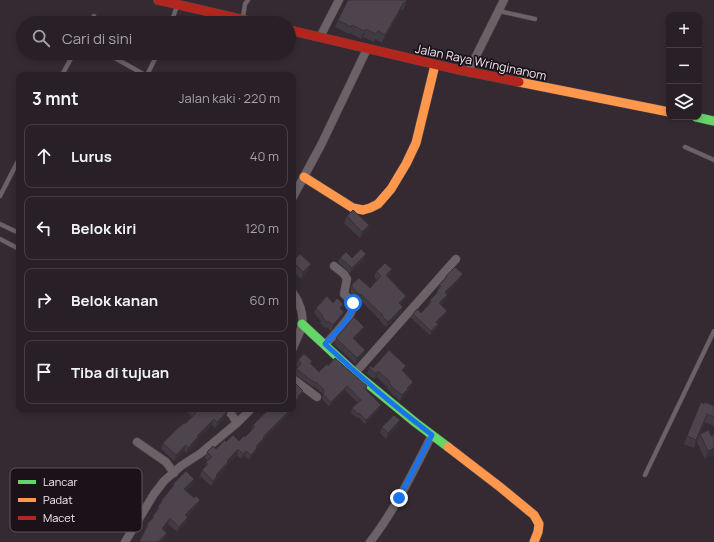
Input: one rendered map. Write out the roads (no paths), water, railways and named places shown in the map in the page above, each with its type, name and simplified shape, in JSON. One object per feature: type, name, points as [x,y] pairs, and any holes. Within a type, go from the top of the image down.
[{"type":"street","points":[[158,0],[182,4],[227,16]]},
{"type":"street","points":[[320,37],[339,0]]},
{"type":"street","points":[[468,72],[504,0]]},
{"type":"street","name":"Jalan Raya Wringinanom","points":[[296,32],[435,65],[666,111]]},
{"type":"street","points":[[296,192],[368,49]]},
{"type":"street","points":[[304,178],[353,208],[363,210],[378,204],[391,189],[406,164],[416,143],[435,65]]},
{"type":"street","points":[[702,118],[714,121]]},
{"type":"street","points":[[355,372],[456,259]]},
{"type":"street","points":[[325,344],[350,316],[353,308],[353,303],[344,294],[347,282],[346,277],[334,266]]},
{"type":"street","points":[[296,298],[300,305],[302,315],[302,324],[296,340]]},
{"type":"street","points":[[302,324],[355,372],[416,423],[534,515],[539,524],[534,542]]},
{"type":"street","points":[[296,381],[317,397]]},
{"type":"street","points":[[229,412],[238,423]]},
{"type":"street","points":[[142,514],[164,481],[181,466],[201,453],[238,423],[249,412]]},
{"type":"street","points":[[370,542],[399,498],[432,435]]},
{"type":"street","points":[[138,442],[166,462],[174,473]]},
{"type":"street","points":[[125,542],[131,532]]},
{"type":"lane","points":[[243,16],[245,4],[248,0]]},
{"type":"lane","points":[[175,16],[182,4]]},
{"type":"lane","points":[[498,11],[535,20]]},
{"type":"lane","points":[[64,72],[70,60]]},
{"type":"lane","points":[[119,60],[141,72]]},
{"type":"lane","points":[[148,72],[154,60]]},
{"type":"lane","points":[[685,147],[714,160]]},
{"type":"lane","points":[[0,196],[16,165]]},
{"type":"lane","points":[[0,224],[16,232]]},
{"type":"lane","points":[[0,239],[16,247]]},
{"type":"lane","points":[[644,475],[714,331]]}]
